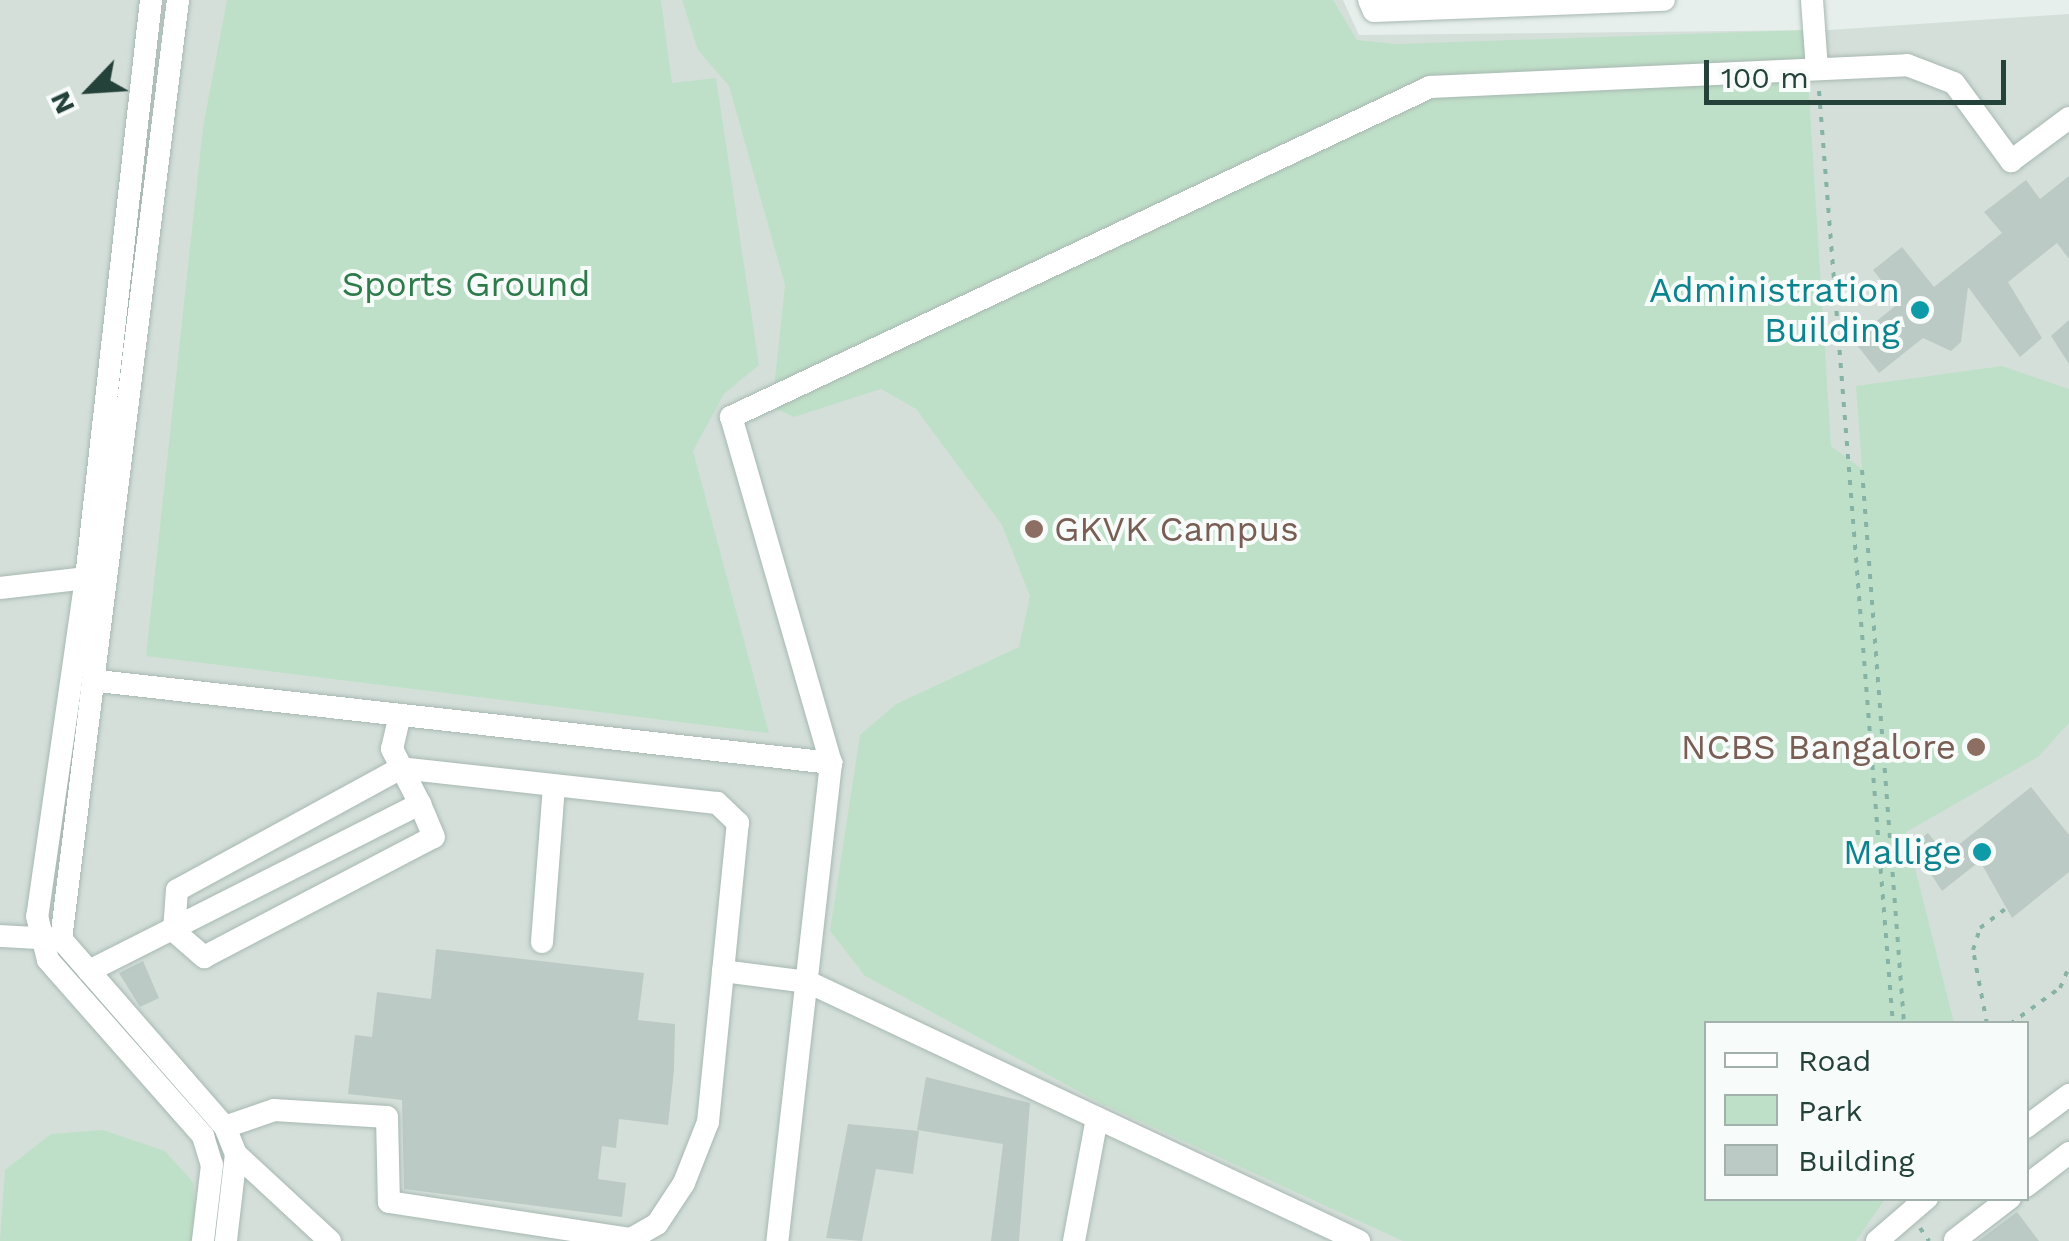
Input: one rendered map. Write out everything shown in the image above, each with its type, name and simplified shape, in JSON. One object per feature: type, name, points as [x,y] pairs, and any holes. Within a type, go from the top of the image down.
[{"type":"street","points":[[51,939],[86,578],[151,0]]},
{"type":"street","points":[[178,0],[98,681],[48,960],[203,1136],[212,1165],[203,1241]]},
{"type":"street","points":[[1371,6],[1664,0]]},
{"type":"street","points":[[1812,0],[1817,69]]},
{"type":"street","points":[[777,1241],[832,763],[731,417],[1430,86],[1817,69],[1932,69],[1954,82],[2010,161],[2069,118]]},
{"type":"street","points":[[0,588],[86,578]]},
{"type":"street","points":[[98,681],[832,763]]},
{"type":"street","points":[[174,931],[204,957],[434,837],[392,749],[400,715]]},
{"type":"street","points":[[174,931],[177,890],[402,768],[732,811],[723,971],[708,1122],[684,1183],[656,1224],[632,1239],[389,1202],[387,1117],[274,1110],[226,1127]]},
{"type":"street","points":[[542,942],[554,785]]},
{"type":"street","points":[[89,972],[420,804]]},
{"type":"street","points":[[0,936],[51,939],[89,972],[226,1127],[236,1154],[226,1241]]},
{"type":"street","points":[[723,971],[808,982],[1359,1241]]},
{"type":"street","points":[[2029,1125],[2069,1095]]},
{"type":"street","points":[[1074,1241],[1097,1118]]},
{"type":"street","points":[[2029,1184],[2069,1153]]},
{"type":"street","points":[[236,1154],[330,1241]]},
{"type":"street","points":[[1877,1241],[1923,1201]]},
{"type":"street","points":[[1955,1240],[2006,1201]]},
{"type":"path","points":[[1817,69],[1893,1021]]},
{"type":"path","points":[[1862,470],[1904,1021]]},
{"type":"path","points":[[1986,1021],[1973,950],[1980,928],[2005,910]]},
{"type":"path","points":[[2014,1021],[2060,988],[2069,967]]},
{"type":"shaded area","name":"GKVK Campus","points":[[0,0],[1343,0],[1359,35],[1829,30],[2069,14],[2069,1241],[0,1241]]},
{"type":"green space","name":"Sports Ground","points":[[227,0],[661,0],[672,83],[716,78],[759,365],[724,394],[693,451],[769,733],[146,656],[203,127]]},
{"type":"green space","points":[[682,0],[1333,0],[1357,40],[1397,44],[1805,30],[1831,446],[1862,469],[1856,386],[2002,366],[2069,389],[2069,723],[2038,757],[1906,832],[1953,1021],[1704,1021],[1704,1201],[1884,1201],[1856,1241],[1403,1241],[1100,1103],[865,976],[830,931],[860,735],[896,704],[1019,647],[1030,596],[1002,525],[916,409],[881,389],[794,417],[772,407],[785,285],[729,86],[698,50]]},
{"type":"green space","points":[[103,1130],[165,1151],[193,1182],[198,1241],[0,1241],[5,1170],[51,1134]]},
{"type":"building","points":[[2069,176],[2069,259],[2057,243],[2008,282],[2042,338],[2020,357],[1968,287],[1961,342],[1951,351],[1923,338],[1879,373],[1853,340],[1899,303],[1873,270],[1902,247],[1934,287],[2002,233],[1984,212],[2026,180],[2040,199]]},
{"type":"building","points":[[2069,320],[2069,364],[2051,336]]},
{"type":"building","name":"Mallige","points":[[2031,787],[2069,835],[2069,872],[2012,918],[1980,861],[1942,891],[1912,845],[1928,833],[1946,855]]},
{"type":"building","points":[[436,949],[644,973],[638,1020],[675,1024],[674,1070],[668,1125],[619,1119],[616,1148],[602,1146],[598,1179],[626,1183],[622,1217],[404,1189],[402,1100],[348,1094],[355,1035],[372,1037],[377,992],[431,999]]},
{"type":"building","points":[[143,961],[159,998],[140,1007],[119,973]]},
{"type":"building","points":[[926,1077],[1030,1103],[1019,1241],[991,1241],[1003,1144],[917,1130]]},
{"type":"building","points":[[848,1124],[919,1131],[913,1174],[876,1169],[862,1241],[826,1238]]},
{"type":"building","points":[[2017,1212],[2039,1241],[1978,1241]]},
{"type":"place","name":"Administration Building","points":[[1920,310]]},
{"type":"place","name":"GKVK Campus","points":[[1034,529]]},
{"type":"place","name":"NCBS Bangalore","points":[[1976,747]]},
{"type":"place","name":"Mallige","points":[[1982,852]]}]
